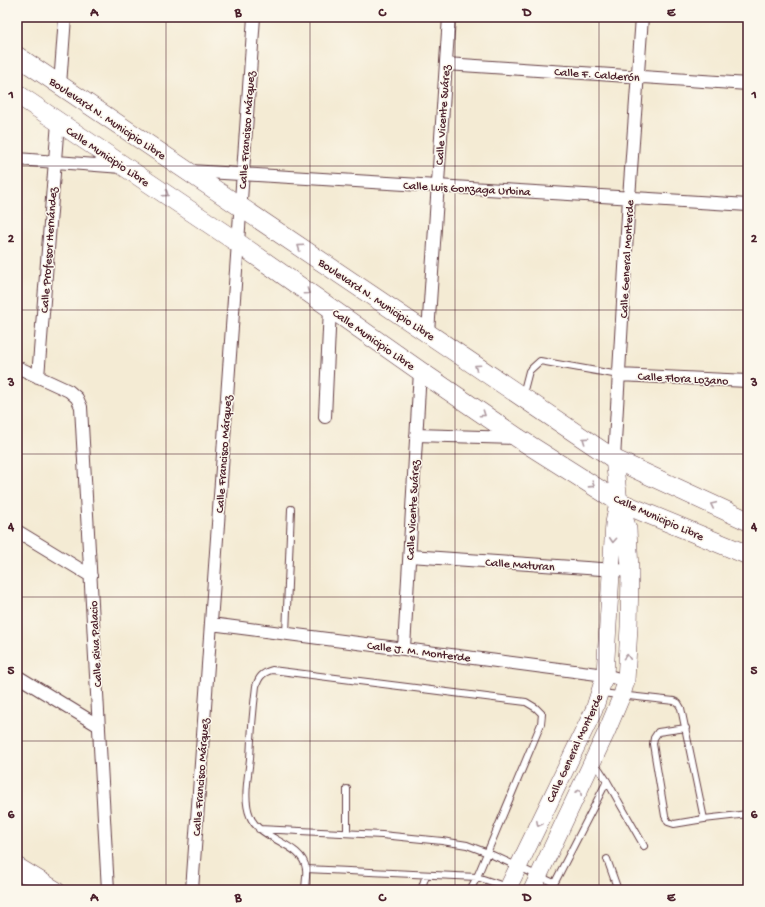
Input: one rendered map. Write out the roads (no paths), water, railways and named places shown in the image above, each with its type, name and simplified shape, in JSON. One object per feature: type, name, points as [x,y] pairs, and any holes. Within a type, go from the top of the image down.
[{"type":"main road","name":"Boulevard N. Municipio Libre","points":[[17,56],[614,460],[748,521]]},
{"type":"main road","name":"Calle Municipio Libre","points":[[17,94],[238,243],[518,438],[618,502],[748,555]]},
{"type":"main road","name":"Calle General Monterde","points":[[535,883],[593,761],[624,688],[629,627],[630,571],[628,529],[618,502],[614,460]]},
{"type":"main road","name":"Calle General Monterde","points":[[510,889],[518,868],[594,710],[606,675],[610,570],[614,523],[618,502]]},
{"type":"main road","points":[[17,866],[50,886]]},
{"type":"street","points":[[60,86],[65,17]]},
{"type":"street","name":"Calle Francisco Márquez","points":[[192,890],[254,17]]},
{"type":"street","name":"Calle Vicente Suárez","points":[[428,333],[449,17]]},
{"type":"street","name":"Calle General Monterde","points":[[614,460],[629,198],[642,17]]},
{"type":"street","name":"Calle F. Calderón","points":[[446,64],[748,84]]},
{"type":"street","name":"Calle Profesor Hernández","points":[[38,377],[58,122]]},
{"type":"street","points":[[17,159],[125,167]]},
{"type":"street","name":"Calle Luis Gonzaga Urbina","points":[[187,171],[748,205]]},
{"type":"street","points":[[326,417],[330,308]]},
{"type":"street","points":[[17,367],[38,377]]},
{"type":"street","name":"Calle Vicente Suárez","points":[[404,648],[420,371]]},
{"type":"street","name":"Calle Flora Lozano","points":[[619,375],[748,381]]},
{"type":"street","name":"Calle Riva Palacio","points":[[38,377],[69,391],[77,398],[82,414],[108,890]]},
{"type":"street","points":[[416,435],[518,438]]},
{"type":"street","points":[[17,531],[91,576]]},
{"type":"street","name":"Calle Maturan","points":[[410,556],[630,571]]},
{"type":"street","name":"Calle J. M. Monterde","points":[[211,624],[606,675],[624,688]]},
{"type":"street","points":[[17,676],[100,726]]},
{"type":"lane","points":[[522,397],[529,371],[540,361],[619,375]]},
{"type":"lane","points":[[286,634],[291,509]]},
{"type":"lane","points":[[305,890],[306,869],[304,861],[298,854],[257,828],[250,818],[248,809],[247,798],[256,686],[263,672],[272,670],[526,702],[542,714],[541,724],[488,853],[470,890]]},
{"type":"lane","points":[[600,693],[624,688],[678,703],[681,708],[686,728],[704,820]]},
{"type":"lane","points":[[686,728],[658,732],[654,738],[653,744],[665,816],[668,822],[674,824],[748,814]]},
{"type":"lane","points":[[593,761],[607,781],[644,846]]},
{"type":"lane","points":[[551,890],[607,781]]},
{"type":"lane","points":[[347,789],[347,833]]},
{"type":"lane","points":[[257,828],[347,833],[442,841],[467,845],[488,853],[518,868],[535,883],[554,883]]},
{"type":"lane","points":[[607,859],[618,890]]},
{"type":"lane","points":[[306,869],[477,877],[510,889]]},
{"type":"lane","points":[[421,890],[426,875]]},
{"type":"lane","points":[[17,879],[50,886]]}]
